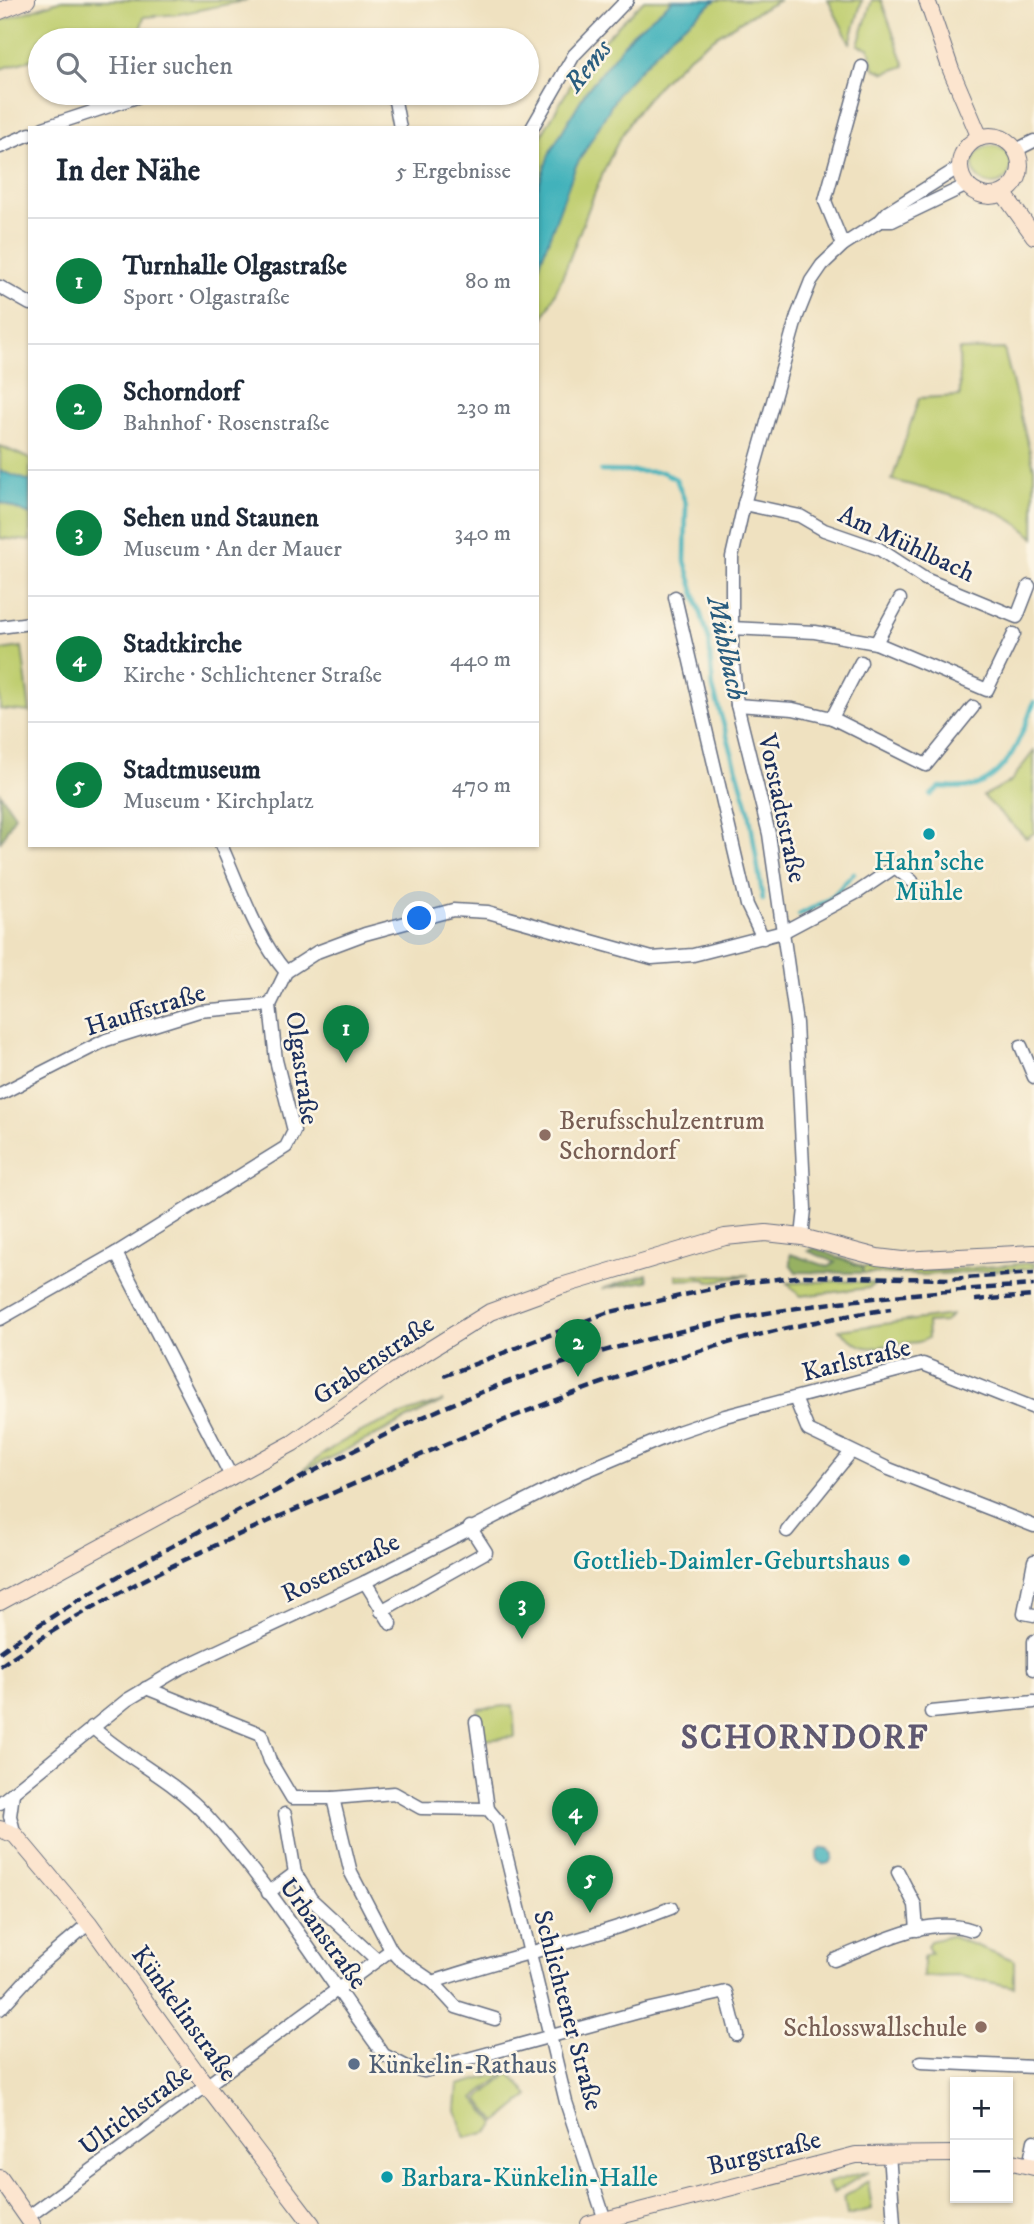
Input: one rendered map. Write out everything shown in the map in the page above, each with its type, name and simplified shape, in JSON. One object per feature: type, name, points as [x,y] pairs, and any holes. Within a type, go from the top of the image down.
[{"type":"main road","points":[[0,11],[27,0]]},
{"type":"main road","points":[[927,0],[951,70],[980,138]]},
{"type":"main road","points":[[980,138],[1002,138],[1016,150],[1020,174],[1004,194],[982,195],[967,185],[961,166],[964,151],[980,138]]},
{"type":"main road","points":[[1004,194],[1034,236]]},
{"type":"main road","name":"Grabenstraße","points":[[0,1602],[293,1444],[388,1375],[490,1312],[561,1286],[725,1237],[766,1233],[802,1237],[877,1257],[902,1260],[950,1260],[1034,1253]]},
{"type":"main road","name":"Künkelinstraße","points":[[8,1832],[89,1923],[312,2224]]},
{"type":"main road","name":"Burgstraße","points":[[600,2223],[821,2162],[889,2153],[950,2154]]},
{"type":"main road","points":[[1013,2162],[1031,2166]]},
{"type":"main road","points":[[0,2178],[30,2220]]},
{"type":"street","points":[[533,126],[574,55],[628,0]]},
{"type":"street","points":[[843,245],[825,201],[862,67]]},
{"type":"street","points":[[49,126],[113,105]]},
{"type":"street","points":[[396,105],[400,126]]},
{"type":"street","points":[[0,147],[28,135]]},
{"type":"street","points":[[1016,150],[1034,141]]},
{"type":"street","name":"Vorstadtstraße","points":[[802,1237],[805,1209],[796,1023],[769,834],[737,705],[731,628],[733,557],[744,504],[797,316],[811,281],[843,245],[880,221],[888,212],[961,166]]},
{"type":"street","name":"Vorstadtstraße","points":[[880,221],[892,221],[967,185]]},
{"type":"street","points":[[0,287],[28,303]]},
{"type":"street","name":"Am Mühlbach","points":[[744,504],[800,516],[824,530],[879,550],[925,579],[1017,617],[1030,586]]},
{"type":"street","points":[[675,597],[747,905],[763,938]]},
{"type":"street","name":"Am Mühlbach","points":[[876,643],[900,599]]},
{"type":"street","points":[[0,627],[28,622]]},
{"type":"street","points":[[731,628],[815,632],[876,643],[987,690],[1014,634]]},
{"type":"street","points":[[832,718],[860,662]]},
{"type":"street","points":[[737,705],[793,709],[832,718],[926,765],[973,707]]},
{"type":"street","points":[[222,847],[252,915],[275,959],[286,972],[317,952],[365,934],[453,910],[488,912],[652,958],[693,955],[783,932],[858,892],[895,867],[912,881]]},
{"type":"street","name":"Olgastraße","points":[[0,1319],[116,1253],[286,1147],[294,1131],[276,1060],[270,1005],[286,972]]},
{"type":"street","name":"Hauffstraße","points":[[0,1094],[106,1040],[199,1011],[270,1005]]},
{"type":"street","points":[[1021,1046],[1034,1077]]},
{"type":"street","points":[[116,1253],[232,1478]]},
{"type":"street","name":"Karlstraße","points":[[725,1416],[923,1364],[1034,1408]]},
{"type":"street","points":[[795,1398],[808,1430],[851,1452],[1034,1526]]},
{"type":"street","name":"Rosenstraße","points":[[0,1803],[92,1727],[146,1688],[583,1472],[678,1432],[725,1416]]},
{"type":"street","points":[[787,1531],[851,1452]]},
{"type":"street","points":[[381,1611],[486,1552],[470,1527]]},
{"type":"street","points":[[1029,1614],[1034,1561]]},
{"type":"street","points":[[365,1582],[391,1624]]},
{"type":"street","points":[[1034,1642],[1034,1669]]},
{"type":"street","points":[[146,1688],[261,1734],[270,1761],[292,1798],[394,1793],[421,1808],[488,1809]]},
{"type":"street","points":[[931,1712],[1034,1702]]},
{"type":"street","name":"Schlichtener Straße","points":[[476,1722],[488,1809],[498,1821],[566,2102],[600,2223]]},
{"type":"street","name":"Urbanstraße","points":[[92,1727],[113,1746],[190,1799],[268,1893],[384,2055],[425,2071],[650,2008],[726,1992],[737,2035]]},
{"type":"street","name":"Künkelinstraße","points":[[8,1832],[13,1793]]},
{"type":"street","points":[[333,1798],[351,1873],[391,1950],[433,1982],[456,2007],[495,2019]]},
{"type":"street","points":[[285,1814],[295,1873],[311,1899],[377,1960]]},
{"type":"street","points":[[898,1872],[915,1905],[917,1930]]},
{"type":"street","points":[[268,1893],[295,1873]]},
{"type":"street","points":[[433,1982],[529,1951],[582,1941],[671,1908]]},
{"type":"street","points":[[0,2010],[39,1966],[89,1923]]},
{"type":"street","points":[[834,1960],[917,1930],[953,1924],[972,1930]]},
{"type":"street","name":"Ulrichstraße","points":[[30,2220],[206,2084],[391,1950]]},
{"type":"street","points":[[921,2062],[1034,2067]]},
{"type":"street","points":[[1031,2166],[1034,2141]]},
{"type":"street","points":[[889,2153],[894,2224]]},
{"type":"green space","points":[[62,0],[248,0],[179,14],[144,17],[141,28],[28,28],[28,61],[0,69],[0,21]]},
{"type":"green space","points":[[644,0],[780,0],[732,27],[688,58],[668,76],[633,118],[607,165],[560,283],[539,325],[539,140],[573,81],[602,42]]},
{"type":"green space","points":[[828,0],[862,0],[850,43]]},
{"type":"green space","points":[[872,0],[881,0],[905,66],[885,73],[874,68],[869,48],[858,45]]},
{"type":"green space","points":[[992,146],[1006,151],[1011,165],[1006,179],[992,184],[978,179],[973,165],[978,151]]},
{"type":"green space","points":[[1004,349],[1034,468],[1034,538],[1004,516],[986,508],[892,480],[919,398],[960,396],[959,350]]},
{"type":"green space","points":[[0,446],[28,458],[28,541],[0,538]]},
{"type":"green space","points":[[22,647],[28,712],[0,709],[0,650]]},
{"type":"green space","points":[[1034,751],[1034,833],[1026,838],[983,796],[1010,782]]},
{"type":"green space","points":[[0,793],[15,815],[0,843]]},
{"type":"green space","points":[[814,1248],[863,1267],[863,1273],[796,1272],[790,1264],[790,1254],[829,1267],[835,1262],[808,1251]]},
{"type":"green space","points":[[1034,1263],[1034,1268],[923,1275],[863,1273],[863,1267],[935,1271]]},
{"type":"green space","points":[[647,1274],[648,1281],[602,1289]]},
{"type":"green space","points":[[676,1275],[749,1275],[709,1282],[705,1279],[676,1280]]},
{"type":"green space","points":[[787,1283],[875,1283],[869,1288],[800,1296]]},
{"type":"green space","points":[[951,1315],[945,1322],[927,1323],[928,1338],[875,1348],[857,1344],[839,1330]]},
{"type":"green space","points":[[443,1401],[302,1472],[316,1459],[350,1438],[406,1413]]},
{"type":"green space","points":[[513,1705],[515,1737],[483,1740],[478,1709]]},
{"type":"green space","points":[[950,1936],[1014,1960],[1014,1987],[960,1976],[923,1977],[923,1957],[931,1953],[927,1946],[930,1941]]},
{"type":"green space","points":[[508,2072],[474,2098],[496,2124],[489,2132],[465,2138],[456,2110],[458,2085]]},
{"type":"green space","points":[[510,2073],[529,2096],[497,2122],[478,2099]]},
{"type":"green space","points":[[869,2171],[833,2193],[827,2183]]},
{"type":"green space","points":[[868,2181],[872,2209],[847,2215],[844,2197]]},
{"type":"water","points":[[673,0],[716,0],[671,36],[619,92],[575,168],[539,266],[539,183],[550,152],[586,91],[632,34]]},
{"type":"water","points":[[0,471],[28,480],[28,514],[0,502]]},
{"type":"water","points":[[825,1848],[833,1856],[825,1864],[817,1856]]},
{"type":"waterway","name":"Mühlbach","points":[[601,471],[662,472],[676,479],[686,504],[685,561],[709,641],[713,688],[749,811],[763,900]]},
{"type":"waterway","name":"Mühlbach","points":[[931,795],[940,787],[974,786],[997,773],[1013,751],[1034,702]]},
{"type":"waterway","name":"Mühlbach","points":[[799,915],[831,898],[854,873]]},
{"type":"railway","points":[[444,1376],[606,1313],[732,1284],[804,1276],[951,1279],[1034,1273]]},
{"type":"railway","points":[[0,1652],[93,1591],[157,1554],[341,1457],[457,1402],[562,1363],[690,1329],[775,1312],[904,1295],[1034,1285]]},
{"type":"railway","points":[[975,1300],[1034,1296]]},
{"type":"railway","points":[[0,1666],[81,1614],[166,1569],[477,1431],[678,1357],[747,1338],[891,1309]]},
{"type":"place","name":"Hahn'sche Mühle","points":[[929,834]]},
{"type":"place","name":"Turnhalle Olgastraße","points":[[346,1063]]},
{"type":"place","name":"Berufsschulzentrum Schorndorf","points":[[545,1135]]},
{"type":"place","name":"Schorndorf","points":[[578,1377]]},
{"type":"place","name":"Gottlieb-Daimler-Geburtshaus","points":[[904,1560]]},
{"type":"place","name":"Sehen und Staunen","points":[[522,1639]]},
{"type":"place","name":"Stadtkirche","points":[[575,1846]]},
{"type":"place","name":"Stadtmuseum","points":[[590,1913]]},
{"type":"place","name":"Schlosswallschule","points":[[981,2027]]},
{"type":"place","name":"Künkelin-Rathaus","points":[[354,2064]]},
{"type":"place","name":"Barbara-Künkelin-Halle","points":[[387,2177]]},
{"type":"district","name":"SCHORNDORF","points":[[805,1736]]},
{"type":"water label","name":"Rems","points":[[587,65]]}]
